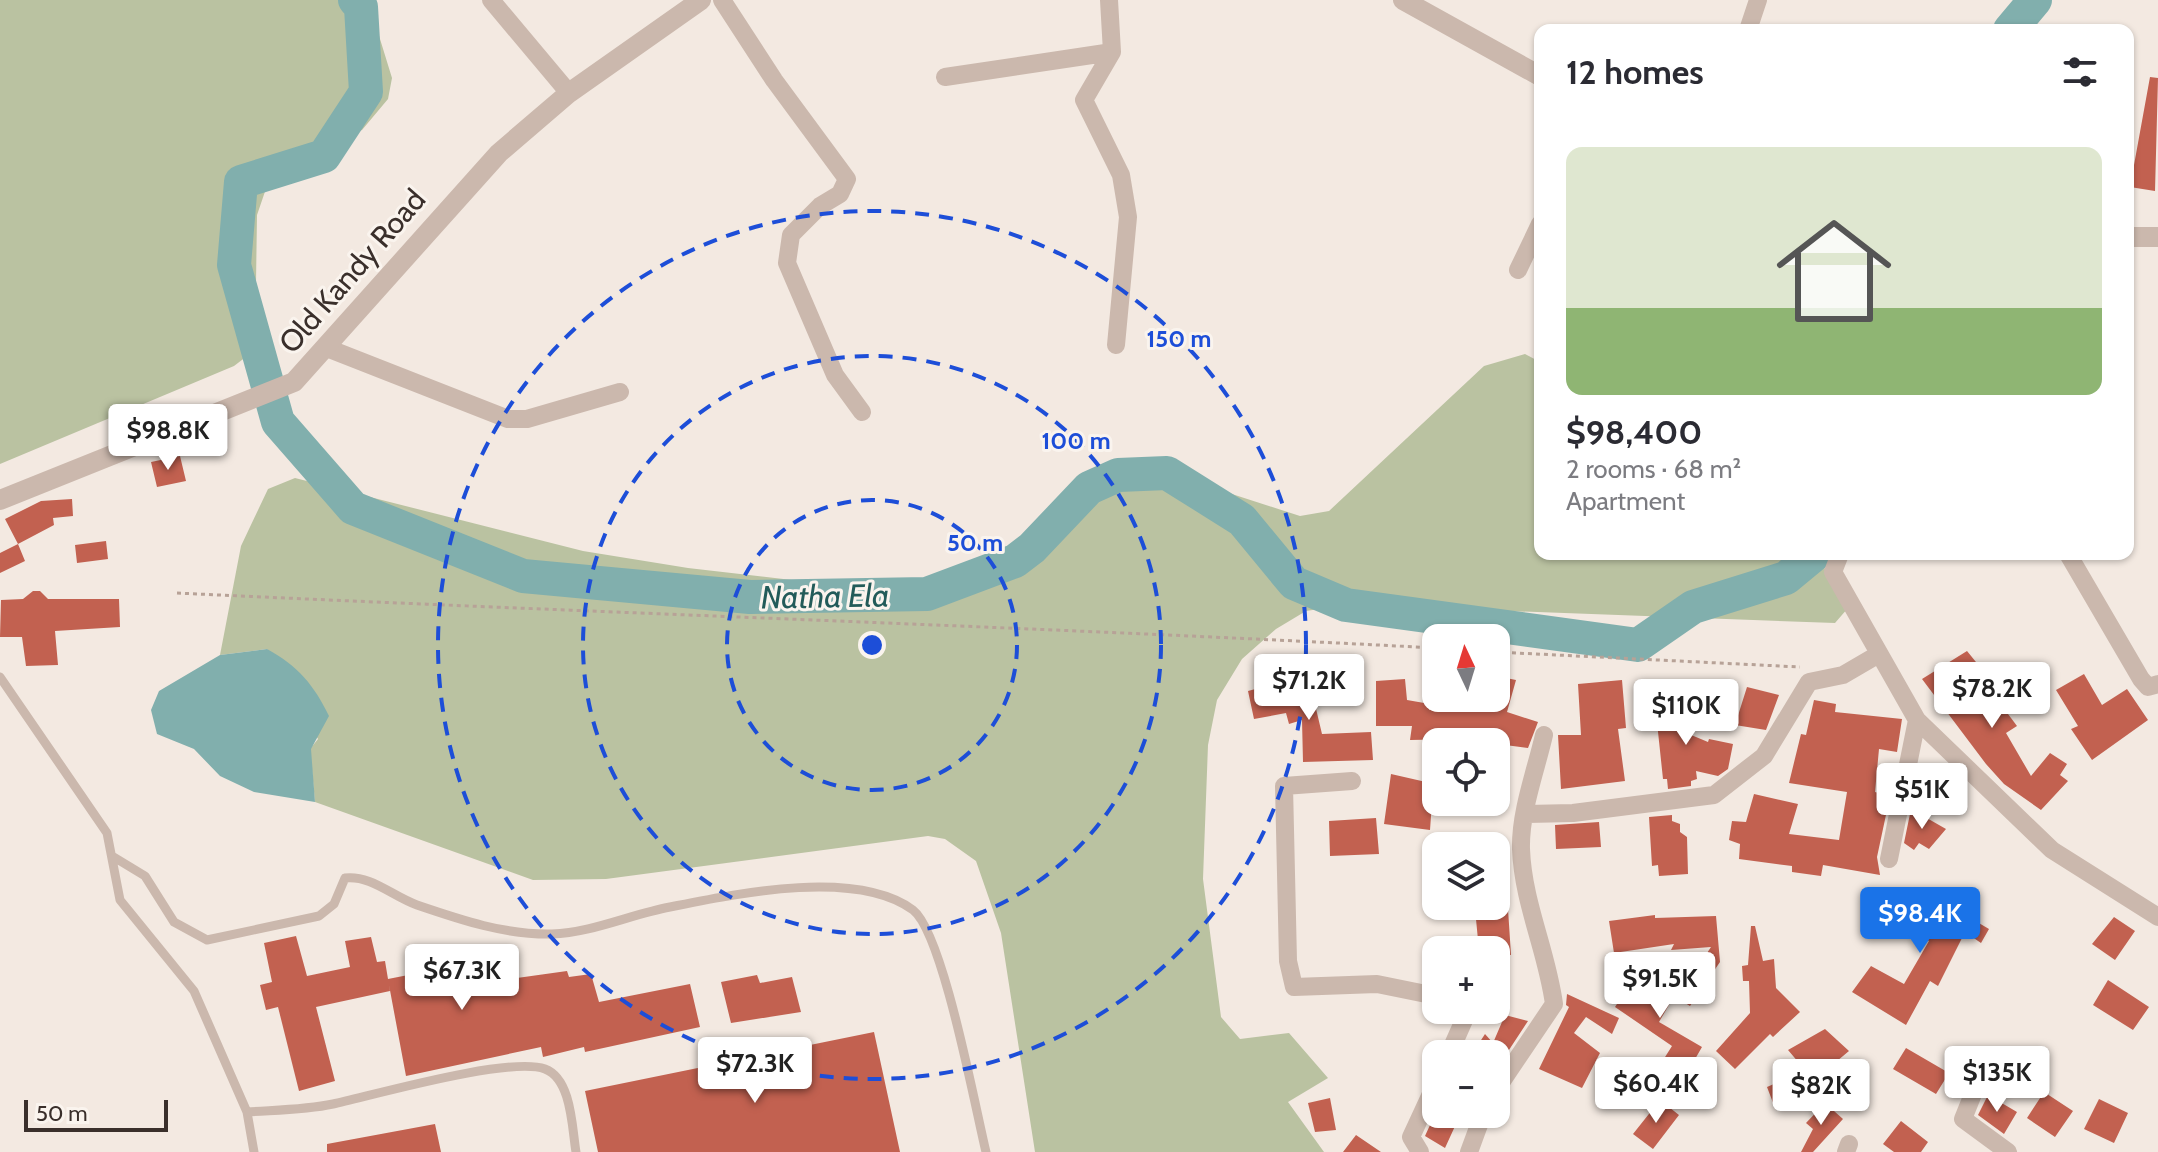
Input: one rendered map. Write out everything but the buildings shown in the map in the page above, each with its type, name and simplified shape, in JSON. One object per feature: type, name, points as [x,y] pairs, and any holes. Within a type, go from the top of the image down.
[{"type":"street","points":[[491,0],[569,93]]},
{"type":"street","name":"Old Kandy Road","points":[[0,500],[131,444],[242,406],[294,382],[499,153],[569,93],[701,0]]},
{"type":"street","points":[[722,0],[774,80],[847,179],[840,194],[811,213],[791,235],[787,263],[835,375],[862,412]]},
{"type":"street","points":[[1109,0],[1112,52],[1084,100],[1121,175],[1128,217],[1116,345]]},
{"type":"street","points":[[1403,0],[1534,73]]},
{"type":"street","points":[[1750,24],[1758,0]]},
{"type":"street","points":[[945,77],[1112,52]]},
{"type":"street","points":[[1518,270],[1534,237]]},
{"type":"street","points":[[2134,237],[2158,237]]},
{"type":"street","points":[[327,348],[508,419],[527,419],[620,392]]},
{"type":"street","points":[[1838,560],[1833,572],[1917,720],[2052,850],[2158,917]]},
{"type":"street","points":[[2072,560],[2141,679],[2148,687],[2158,684]]},
{"type":"street","points":[[1527,814],[1573,813],[1714,795],[1764,756],[1809,682],[1843,675],[1879,654]]},
{"type":"street","points":[[1889,859],[1917,720]]},
{"type":"street","points":[[1510,1069],[1554,1004],[1549,963],[1530,913],[1521,847],[1544,735]]},
{"type":"street","points":[[1352,781],[1284,786],[1288,961],[1294,987],[1377,984],[1422,993]]},
{"type":"street","points":[[1975,1089],[1963,1119],[2008,1152]]},
{"type":"street","points":[[1420,1152],[1411,1137],[1422,1113]]},
{"type":"street","points":[[1469,1152],[1478,1128]]},
{"type":"lane","points":[[0,677],[25,709],[107,833],[120,900],[194,991],[247,1112],[254,1152]]},
{"type":"lane","points":[[112,856],[145,876],[174,922],[207,940],[319,916],[334,904],[345,878],[359,876],[413,904],[514,934],[557,934],[668,907],[756,893],[836,888],[883,895],[915,912],[938,955],[986,1152]]},
{"type":"lane","points":[[247,1112],[330,1105],[396,1088],[506,1068],[545,1069],[561,1082],[576,1152]]},
{"type":"path","points":[[177,593],[568,611],[981,625],[1422,647]]},
{"type":"path","points":[[1510,653],[1741,663],[1800,667],[1843,675]]},
{"type":"green space","points":[[0,0],[368,0],[392,78],[388,99],[362,130],[301,153],[271,174],[257,215],[255,350],[234,366],[0,464]]},
{"type":"green space","points":[[1525,354],[1534,359],[1534,560],[1818,560],[1847,596],[1848,608],[1835,623],[1346,605],[1306,611],[1276,629],[1242,659],[1217,700],[1208,745],[1203,879],[1221,1017],[1240,1039],[1289,1033],[1328,1078],[1288,1102],[1324,1152],[1035,1152],[1001,933],[976,861],[945,839],[928,836],[606,879],[533,880],[315,802],[310,749],[318,739],[267,649],[220,655],[241,546],[268,489],[295,478],[583,551],[688,568],[809,582],[948,580],[1015,561],[1032,548],[1089,488],[1118,475],[1167,473],[1300,516],[1329,511],[1484,366]]},
{"type":"water","points":[[267,649],[304,677],[329,716],[311,749],[315,802],[254,792],[220,776],[194,749],[157,734],[151,710],[159,691],[220,655]]},
{"type":"waterway","name":"Natha Ela","points":[[355,0],[361,7],[366,92],[324,156],[241,182],[234,265],[278,422],[353,508],[523,576],[750,597],[927,594],[1015,561],[1032,548],[1089,488],[1118,475],[1167,473],[1242,520],[1294,583],[1346,605],[1638,645],[1693,607],[1786,578],[1808,560]]},
{"type":"waterway","name":"Natha Ela","points":[[2015,24],[2035,0]]}]
